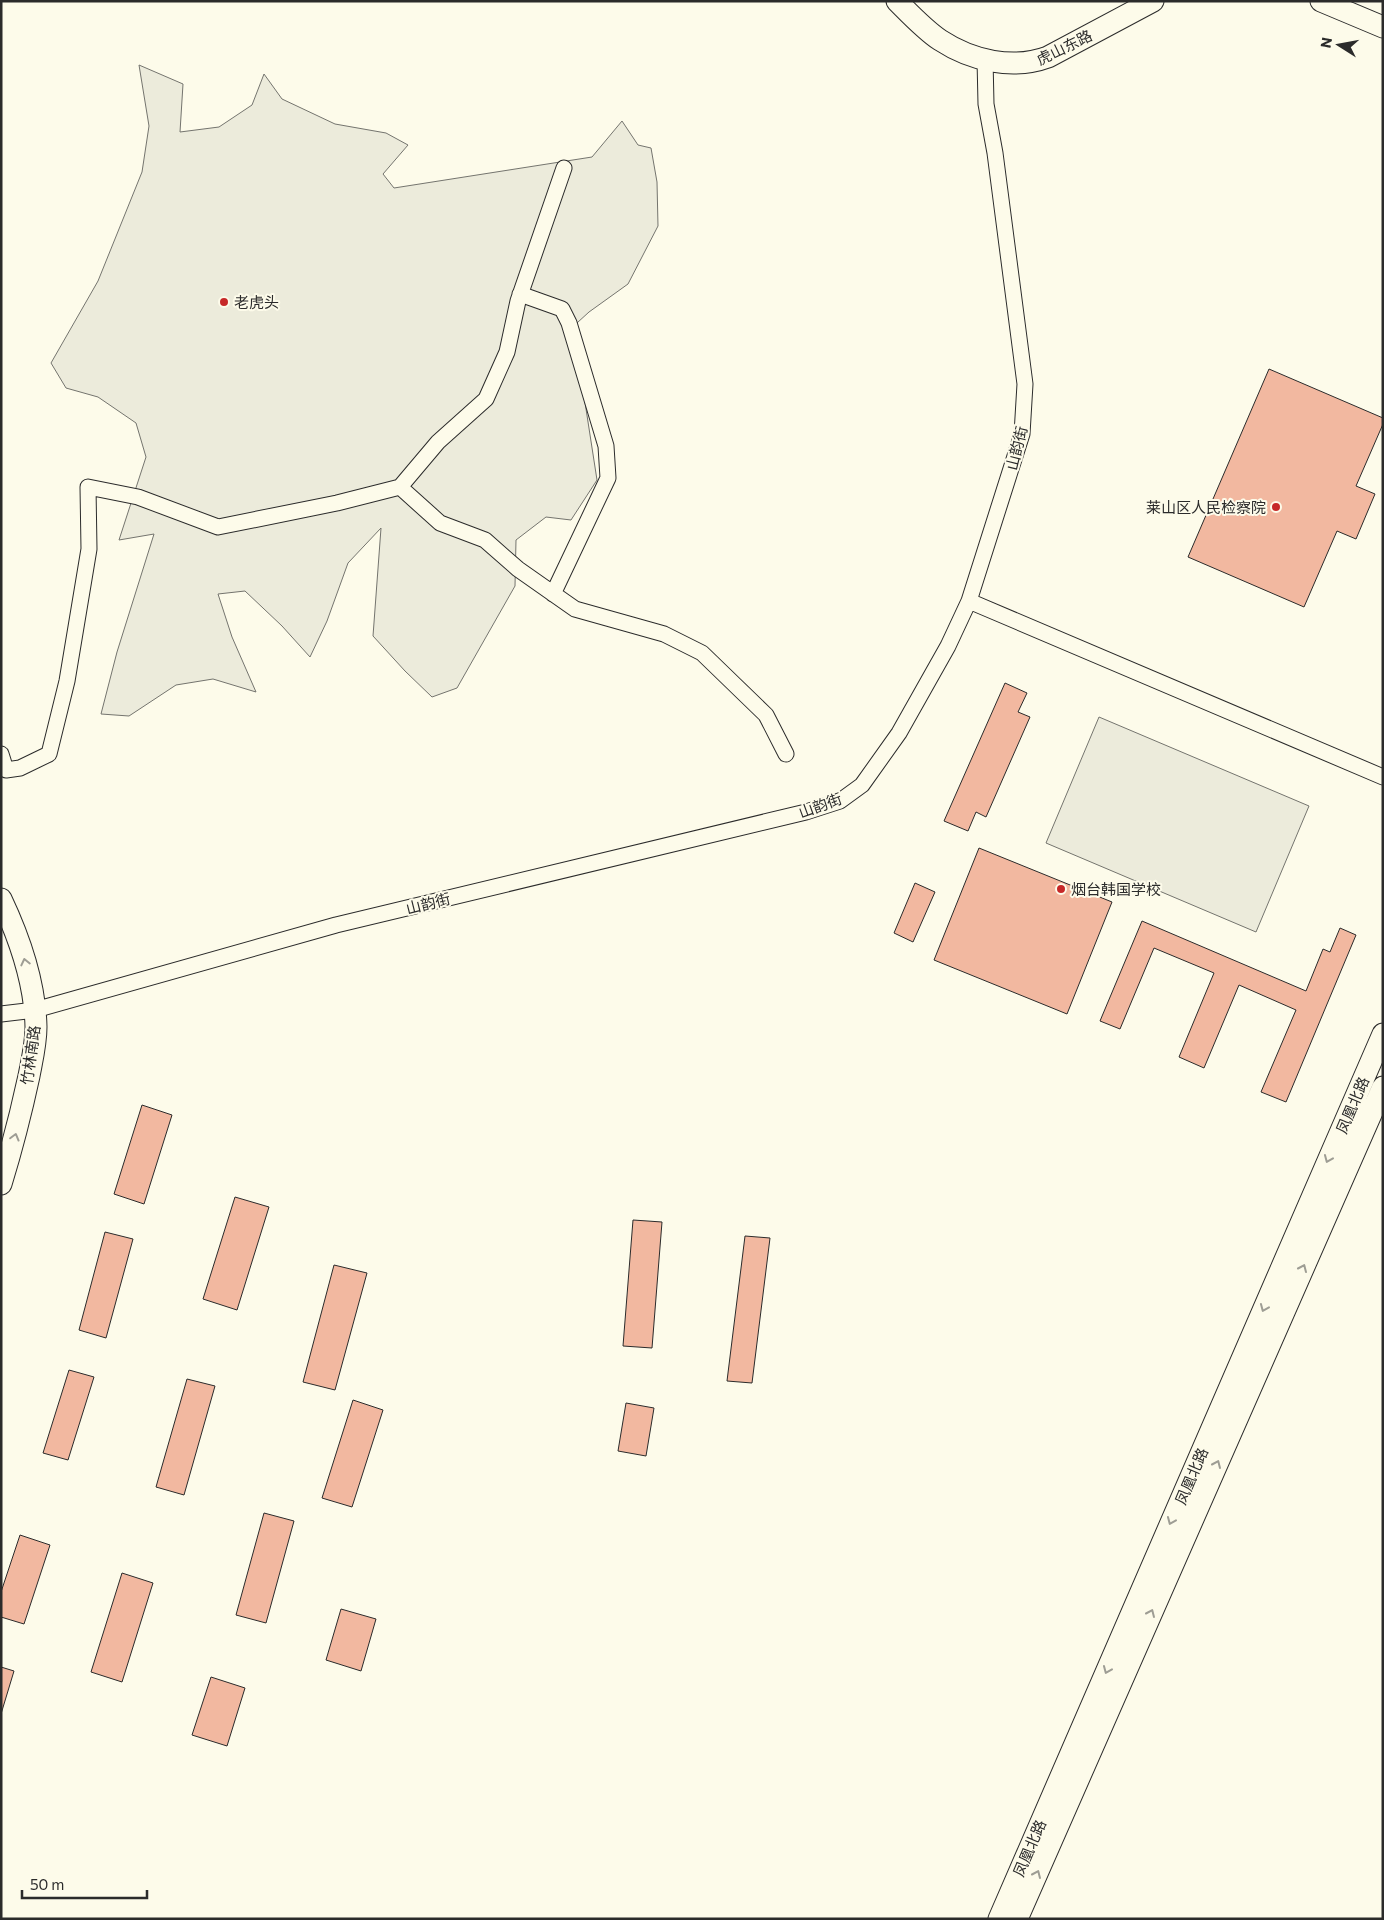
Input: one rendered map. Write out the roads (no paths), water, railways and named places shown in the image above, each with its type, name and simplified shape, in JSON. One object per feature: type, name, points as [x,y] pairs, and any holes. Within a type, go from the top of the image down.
[{"type":"street","name":"虎山东路","points":[[897,1],[940,40],[955,48],[985,59],[1012,65],[1032,63],[1048,57],[1153,1]]},
{"type":"street","points":[[1321,1],[1383,27]]},
{"type":"street","name":"山韵街","points":[[1,1014],[35,1010],[336,925],[796,814],[840,801],[862,785],[899,733],[948,646],[969,602],[1022,434],[1025,384],[997,172],[986,104],[985,59]]},
{"type":"street","points":[[1,754],[6,770],[20,768],[49,754],[67,681],[89,549],[88,487],[138,496],[218,527],[337,503],[400,487],[438,442],[486,399],[506,352],[520,294],[564,168]]},
{"type":"street","points":[[520,294],[562,309],[569,323],[606,446],[608,478],[553,594]]},
{"type":"street","points":[[400,487],[440,523],[485,540],[518,569],[575,609],[664,634],[702,653],[766,715],[786,754]]},
{"type":"street","points":[[969,602],[1383,777]]},
{"type":"street","name":"竹林南路","points":[[1,898],[23,951],[35,1010],[34,1049],[16,1133],[1,1184]]},
{"type":"street","name":"凤凰北路","points":[[999,1919],[1383,1034]]},
{"type":"street","name":"凤凰北路","points":[[1017,1919],[1383,1087]]},
{"type":"place","name":"老虎头","points":[[224,302]]},
{"type":"place","name":"莱山区人民检察院","points":[[1276,507]]},
{"type":"place","name":"烟台韩国学校","points":[[1061,889]]}]
